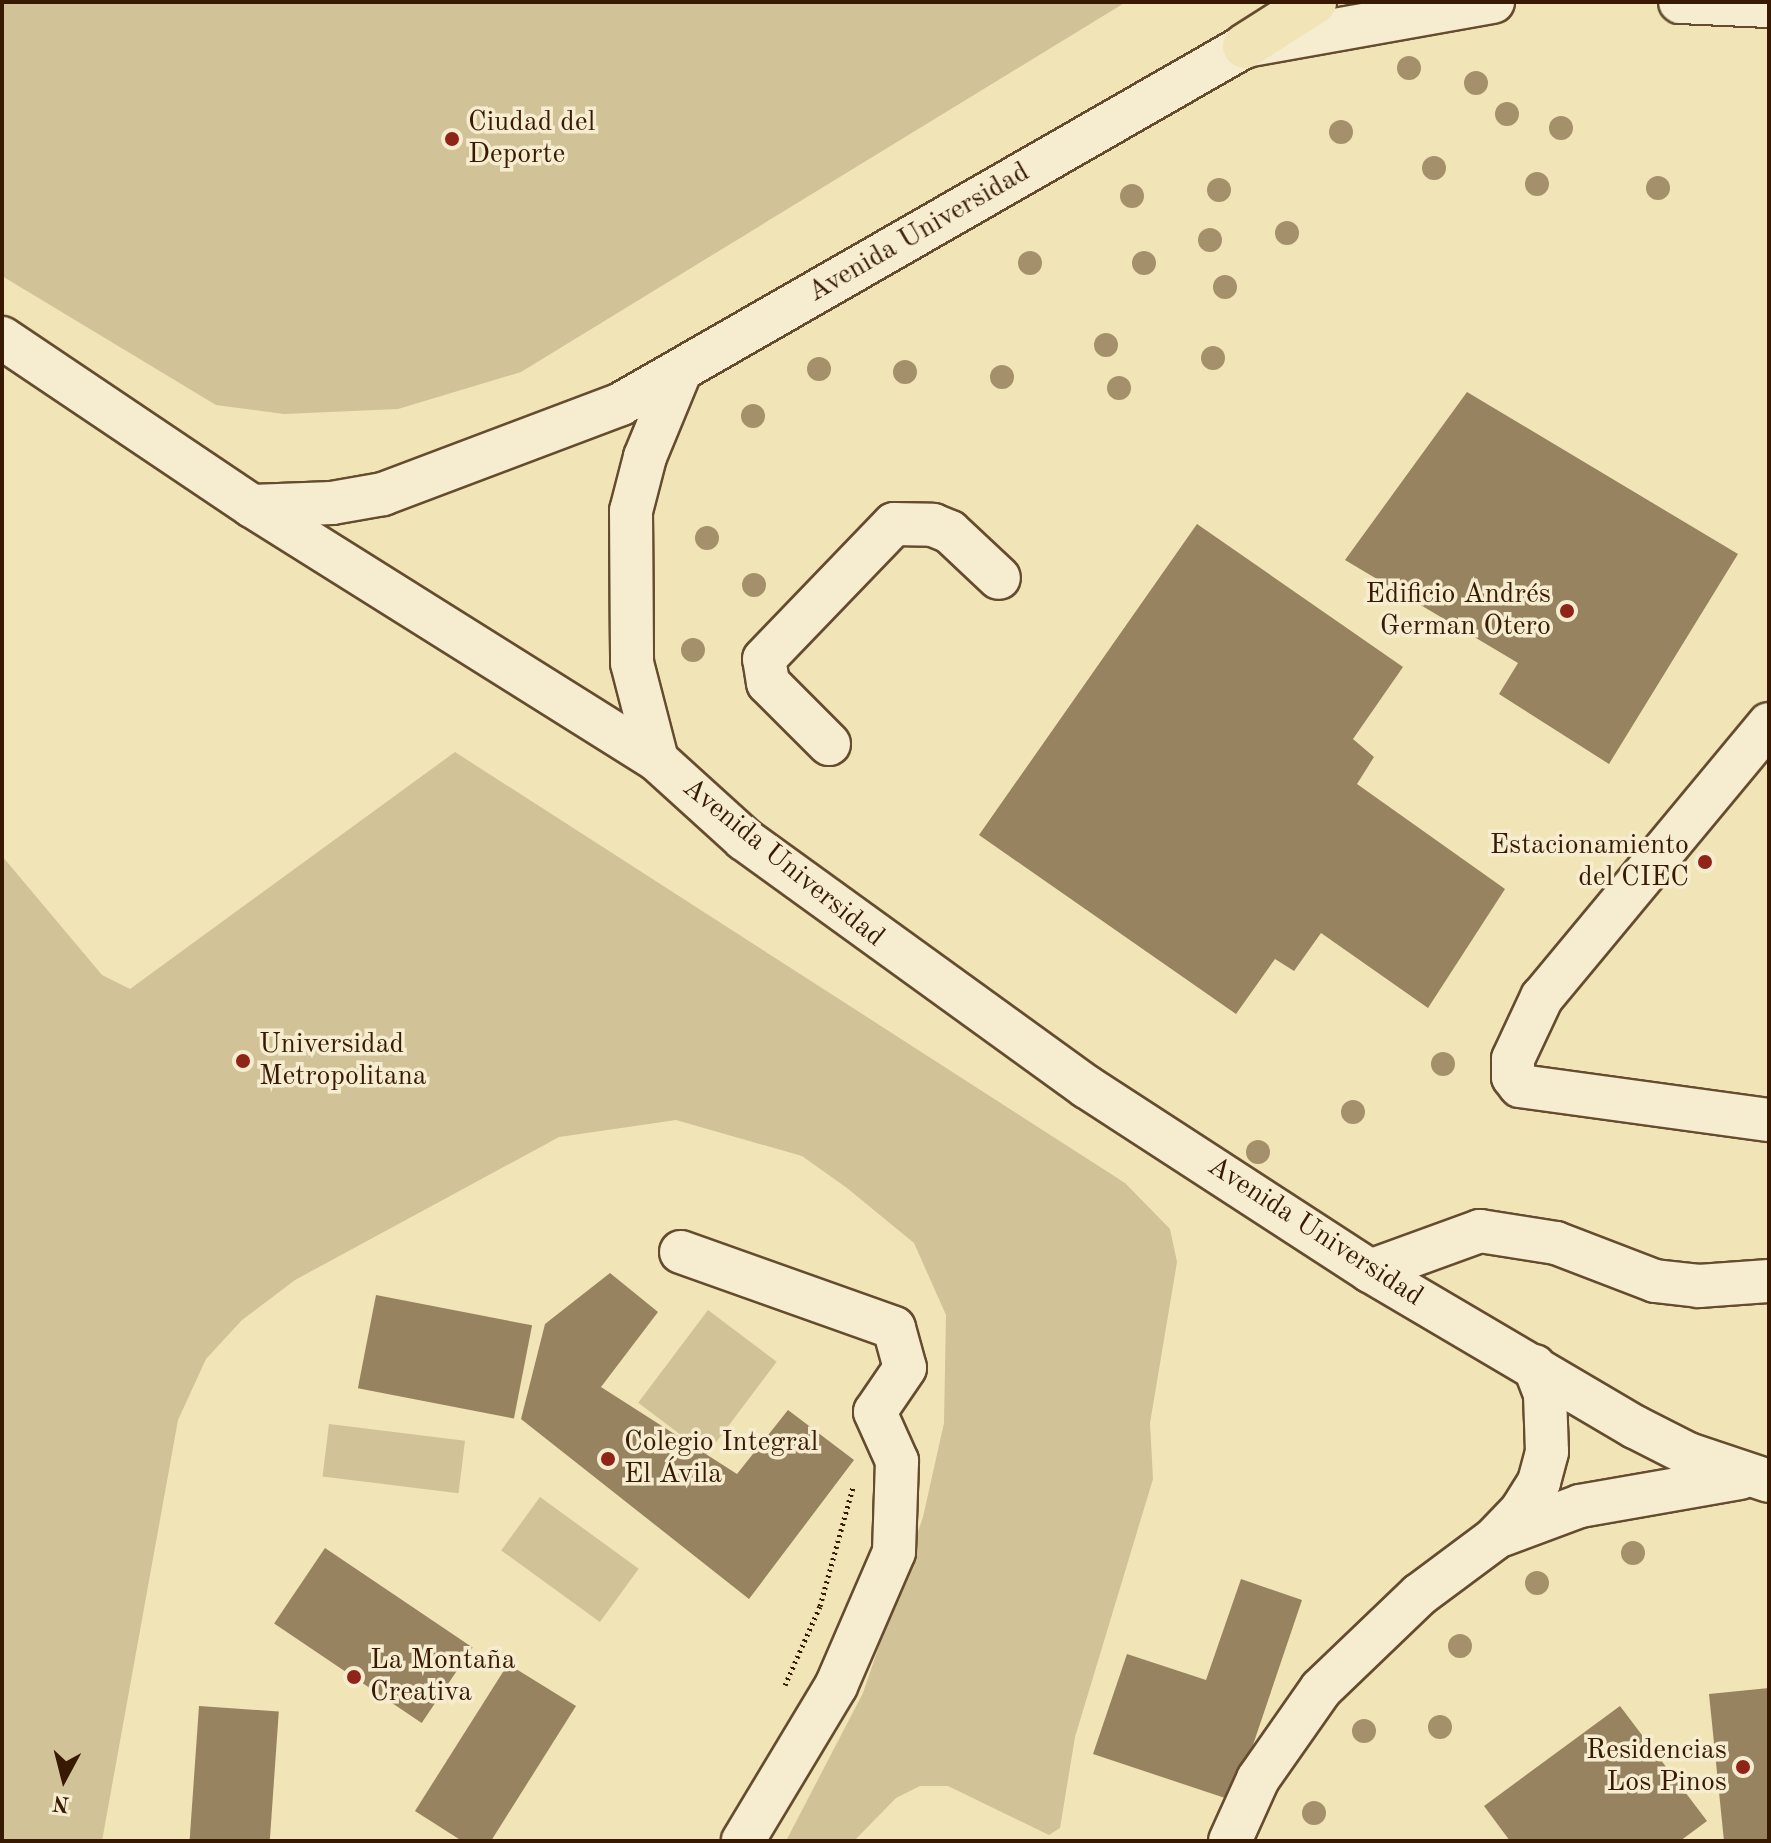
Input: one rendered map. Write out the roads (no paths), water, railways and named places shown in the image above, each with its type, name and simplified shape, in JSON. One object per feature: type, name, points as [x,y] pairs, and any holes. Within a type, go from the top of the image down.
[{"type":"highway","points":[[1245,46],[1314,2]]},
{"type":"street","name":"Avenida Universidad","points":[[1493,2],[1245,46],[680,372],[645,457],[631,511],[632,663],[657,760],[744,839],[879,941],[1087,1087],[1370,1271],[1661,1440],[1760,1479]]},
{"type":"street","points":[[1680,2],[1769,6]]},
{"type":"street","points":[[2,338],[252,506],[657,760]]},
{"type":"street","points":[[252,506],[332,503],[427,480],[621,404],[680,372]]},
{"type":"street","points":[[829,744],[768,683],[764,659],[894,524],[933,525],[950,532],[999,578]]},
{"type":"street","points":[[1769,724],[1542,997],[1513,1059],[1513,1077],[1520,1086],[1769,1120]]},
{"type":"street","points":[[1370,1271],[1480,1231],[1556,1243],[1655,1281],[1699,1286],[1769,1281]]},
{"type":"street","points":[[681,1252],[894,1328],[905,1368],[875,1412],[897,1461],[894,1552],[836,1686],[743,1841]]},
{"type":"street","points":[[1230,1841],[1258,1779],[1321,1689],[1419,1595],[1494,1539],[1521,1511],[1539,1482],[1547,1452],[1545,1394],[1534,1366]]},
{"type":"street","points":[[1494,1539],[1594,1503],[1760,1479]]},
{"type":"place","name":"Ciudad del Deporte","points":[[452,139]]},
{"type":"place","name":"Edificio Andrés German Otero","points":[[1567,611]]},
{"type":"place","name":"Estacionamiento del CIEC","points":[[1705,862]]},
{"type":"place","name":"Universidad Metropolitana","points":[[243,1061]]},
{"type":"place","name":"Colegio Integral El Ávila","points":[[608,1459]]},
{"type":"place","name":"La Montaña Creativa","points":[[354,1677]]},
{"type":"place","name":"Residencias Los Pinos","points":[[1743,1767]]}]
